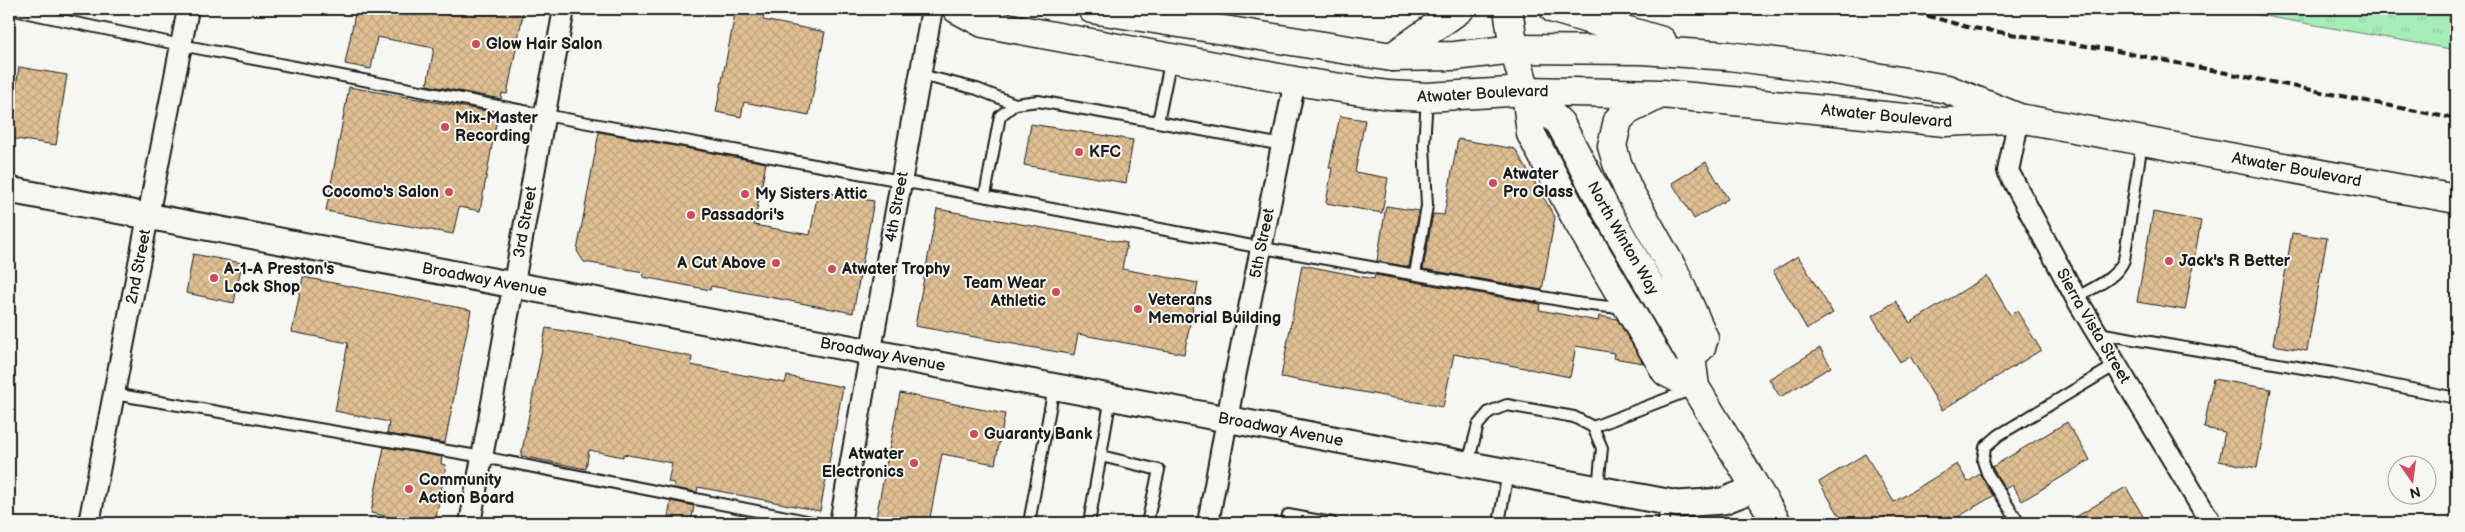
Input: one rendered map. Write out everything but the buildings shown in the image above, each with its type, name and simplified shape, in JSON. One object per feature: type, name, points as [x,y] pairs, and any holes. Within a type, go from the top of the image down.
[{"type":"main road","name":"Atwater Boulevard","points":[[957,9],[983,23],[1296,82],[1388,95],[1427,97],[1526,91],[1662,94],[1945,122],[2019,118]]},
{"type":"main road","name":"Atwater Boulevard","points":[[1092,9],[1392,57],[1448,56],[1514,49],[1642,50],[1822,68],[1947,89],[2019,118],[2456,199]]},
{"type":"main road","points":[[1392,57],[1460,9]]},
{"type":"main road","points":[[1508,9],[1514,49],[1526,91]]},
{"type":"main road","points":[[1554,9],[1706,55]]},
{"type":"main road","name":"North Winton Way","points":[[1526,91],[1531,134],[1627,306],[1666,372],[1695,387]]},
{"type":"main road","name":"North Winton Way","points":[[1526,91],[1560,124],[1606,210],[1692,356],[1695,387],[1777,523]]},
{"type":"main road","points":[[1662,94],[1627,111],[1618,120],[1612,146],[1617,164],[1628,189],[1674,271],[1704,338],[1701,347],[1692,356]]},
{"type":"street","name":"2nd Street","points":[[89,523],[188,9]]},
{"type":"street","name":"3rd Street","points":[[470,523],[564,9]]},
{"type":"street","name":"4th Street","points":[[840,523],[932,9]]},
{"type":"street","name":"5th Street","points":[[1208,523],[1296,82]]},
{"type":"street","name":"Sierra Vista Street","points":[[2019,118],[2008,171],[2076,298],[2211,523]]},
{"type":"street","name":"Broadway Avenue","points":[[9,190],[1598,488],[1665,513],[1678,504],[1723,501],[1756,488]]},
{"type":"lane","points":[[9,9],[181,45],[902,182],[986,195],[1263,248],[1582,304],[1610,307],[1627,306]]},
{"type":"lane","points":[[1158,122],[1171,58]]},
{"type":"lane","points":[[920,75],[977,89],[1015,104],[1038,101],[1283,145]]},
{"type":"lane","points":[[1415,274],[1427,206],[1424,144],[1427,97]]},
{"type":"lane","points":[[986,195],[1000,116],[1015,104]]},
{"type":"lane","points":[[2076,298],[2120,270],[2128,240],[2142,141]]},
{"type":"lane","points":[[2097,332],[2332,373],[2456,398]]},
{"type":"lane","points":[[2019,523],[1987,473],[1983,461],[1985,447],[1999,435],[2116,365]]},
{"type":"lane","points":[[1029,523],[1054,386]]},
{"type":"lane","points":[[1593,427],[1695,387]]},
{"type":"lane","points":[[114,394],[483,457],[817,523]]},
{"type":"lane","points":[[1089,523],[1112,396]]},
{"type":"lane","points":[[1468,463],[1478,425],[1489,412],[1507,405],[1574,417],[1593,427],[1602,448],[1598,488]]},
{"type":"lane","points":[[1102,456],[1158,470],[1147,523]]},
{"type":"lane","points":[[1499,523],[1508,471]]},
{"type":"lane","points":[[1286,523],[1288,515],[1332,523]]},
{"type":"green space","points":[[2237,9],[2456,9],[2456,50],[2236,11]]},
{"type":"railway","points":[[1904,9],[1967,27],[2112,50],[2456,119]]},
{"type":"place","name":"Glow Hair Salon","points":[[476,44]]},
{"type":"place","name":"Mix-Master Recording","points":[[445,127]]},
{"type":"place","name":"KFC","points":[[1079,152]]},
{"type":"place","name":"Atwater Pro Glass","points":[[1493,183]]},
{"type":"place","name":"Cocomo's Salon","points":[[449,192]]},
{"type":"place","name":"My Sisters Attic","points":[[745,194]]},
{"type":"place","name":"Passadori's","points":[[691,215]]},
{"type":"place","name":"Jack's R Better","points":[[2169,261]]},
{"type":"place","name":"A Cut Above","points":[[776,263]]},
{"type":"place","name":"Atwater Trophy","points":[[832,269]]},
{"type":"place","name":"A-1-A Preston's Lock Shop","points":[[214,278]]},
{"type":"place","name":"Team Wear Athletic","points":[[1056,292]]},
{"type":"place","name":"Veterans Memorial Building","points":[[1138,309]]},
{"type":"place","name":"Guaranty Bank","points":[[974,434]]},
{"type":"place","name":"Atwater Electronics","points":[[914,463]]},
{"type":"place","name":"Community Action Board","points":[[409,489]]}]
